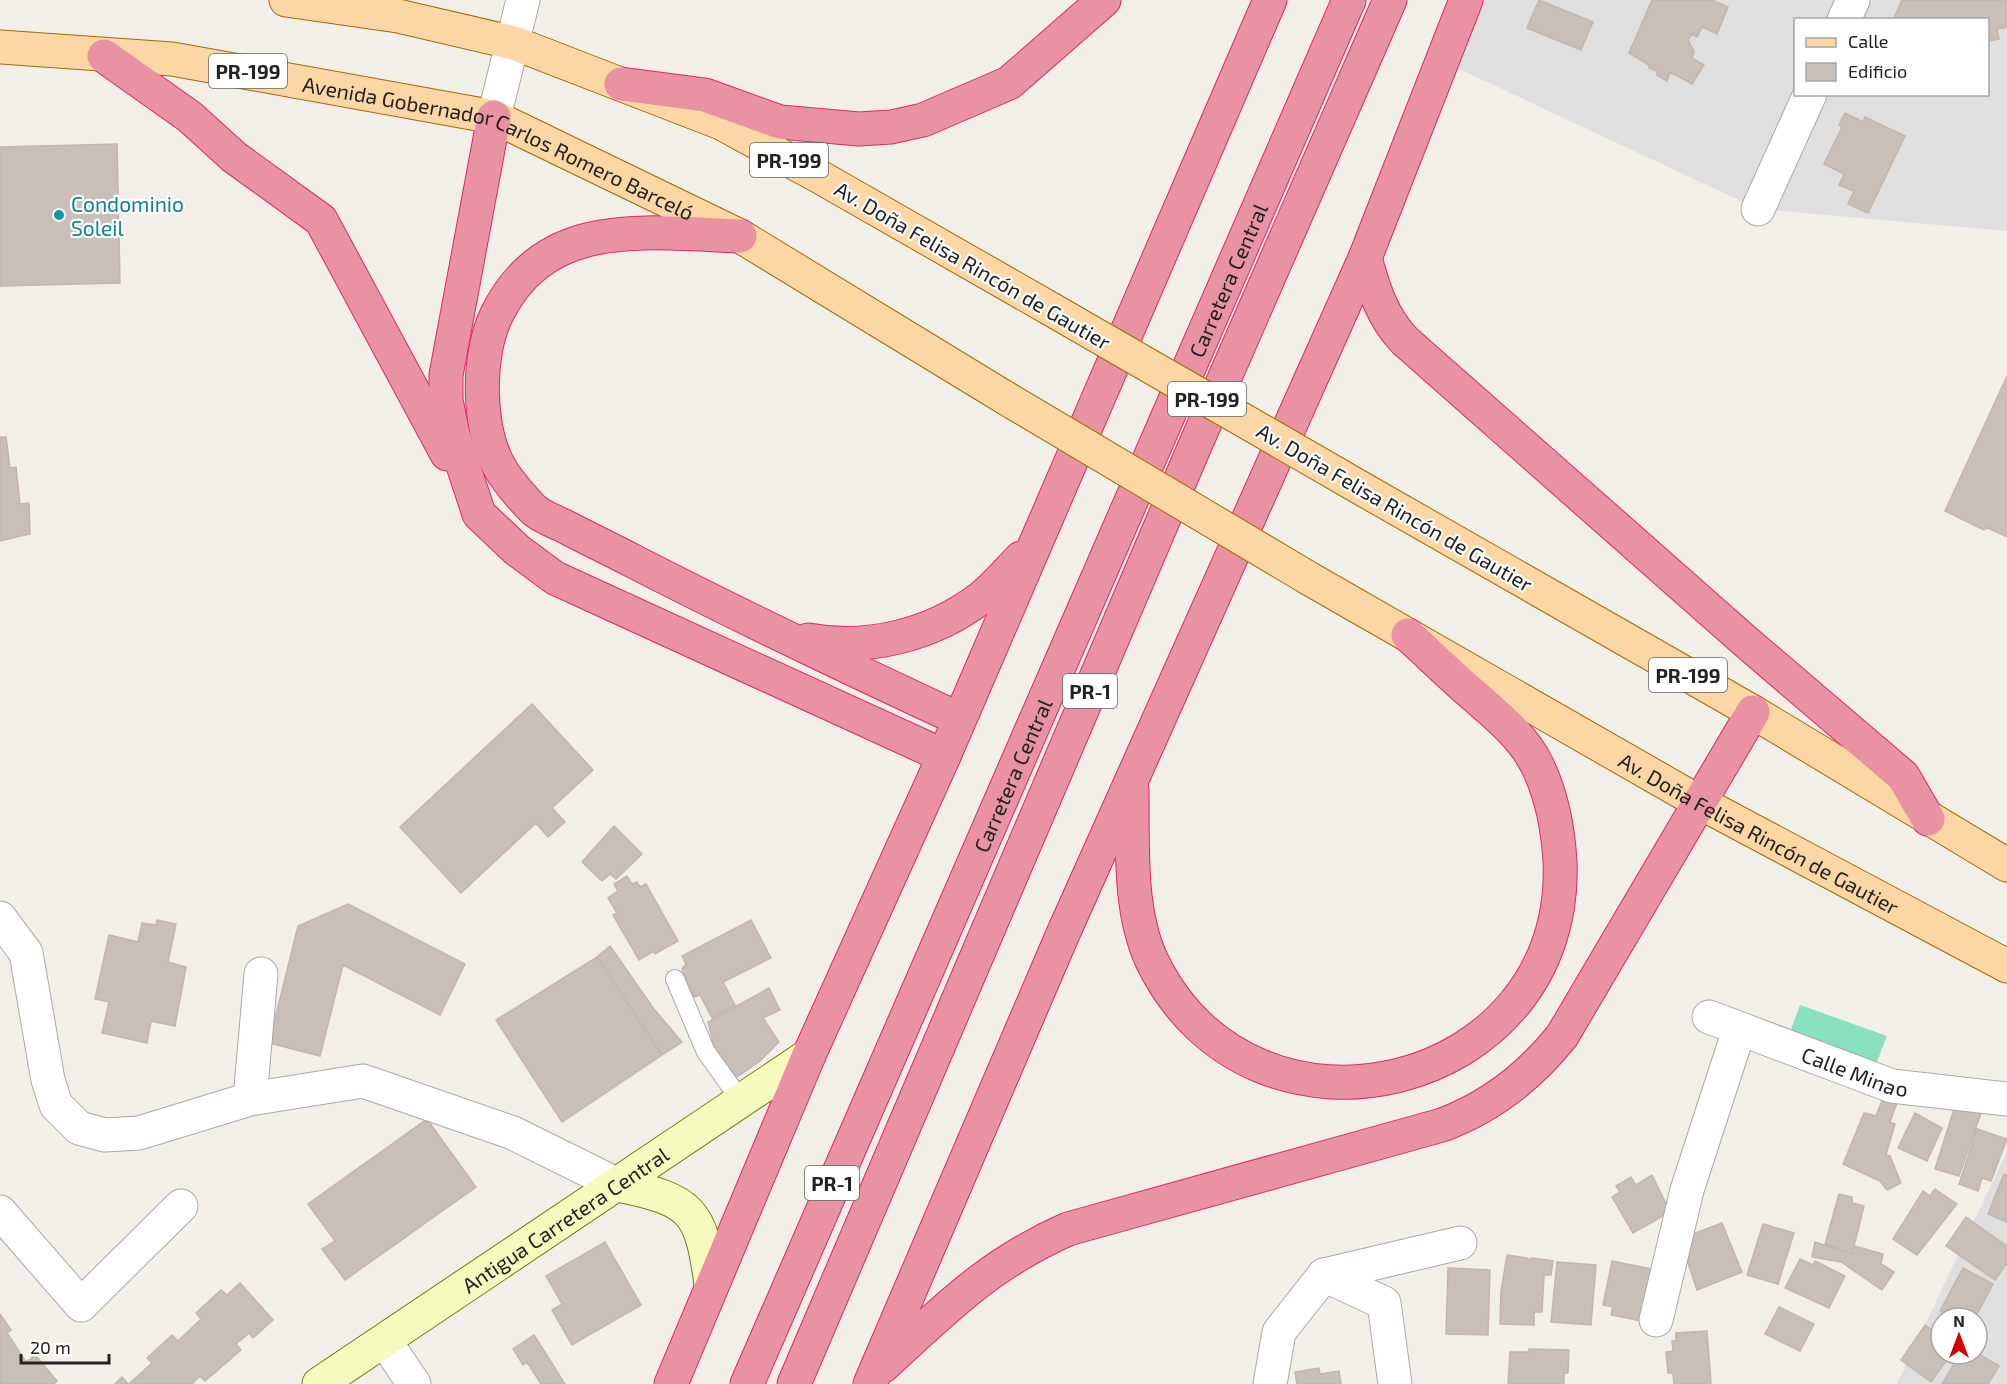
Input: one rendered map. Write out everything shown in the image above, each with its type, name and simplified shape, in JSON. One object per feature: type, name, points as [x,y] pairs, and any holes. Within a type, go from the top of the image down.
[{"type":"highway","points":[[621,84],[705,95],[780,122],[859,129],[891,127],[923,120],[1009,83],[1104,0]]},
{"type":"highway","points":[[671,1384],[809,1055],[944,756],[1270,0]]},
{"type":"highway","name":"Carretera Central","points":[[747,1384],[1349,0]]},
{"type":"highway","name":"Carretera Central","points":[[795,1384],[1194,448],[1390,0]]},
{"type":"highway","points":[[872,1379],[1131,780],[1365,258],[1466,0]]},
{"type":"highway","points":[[104,56],[190,117],[234,157],[321,220],[479,514],[516,550],[555,578],[944,756]]},
{"type":"highway","points":[[479,514],[453,435],[446,400],[446,375],[494,117]]},
{"type":"highway","points":[[740,236],[638,233],[603,236],[569,244],[530,270],[507,294],[489,330],[482,373],[484,413],[492,447],[502,471],[537,512],[776,634],[959,719]]},
{"type":"highway","points":[[1365,258],[1377,300],[1387,320],[1405,341],[1745,641],[1903,776],[1928,819]]},
{"type":"highway","points":[[776,634],[830,644],[849,644],[871,642],[924,630],[983,596],[1033,546]]},
{"type":"highway","points":[[1131,780],[1135,874],[1146,945],[1161,975],[1199,1026],[1224,1048],[1256,1065],[1311,1081],[1360,1084],[1400,1076],[1439,1064],[1484,1034],[1530,984],[1544,955],[1555,921],[1560,884],[1559,846],[1551,802],[1544,780],[1526,747],[1488,708],[1408,635]]},
{"type":"highway","points":[[872,1379],[947,1305],[980,1278],[1032,1245],[1068,1229],[1442,1125],[1498,1097],[1536,1066],[1562,1036],[1753,712]]},
{"type":"main road","name":"PR-199","points":[[286,0],[398,16],[514,43]]},
{"type":"main road","name":"Av. Doña Felisa Rincón de Gautier","points":[[514,43],[721,123],[820,177],[1753,712],[2007,866]]},
{"type":"main road","name":"Avenida Gobernador Carlos Romero Barceló","points":[[0,48],[194,62],[494,117],[740,236]]},
{"type":"main road","name":"Av. Doña Felisa Rincón de Gautier","points":[[740,236],[1004,397],[1310,579],[1700,802],[2007,966]]},
{"type":"street","points":[[494,117],[524,0]]},
{"type":"street","points":[[1845,18],[1853,0]]},
{"type":"street","points":[[1758,209],[1809,96]]},
{"type":"street","points":[[0,918],[27,953],[48,1080],[56,1105],[79,1128],[105,1135],[139,1133],[250,1099],[331,1084],[363,1081],[513,1133],[618,1185],[653,1192],[680,1205],[697,1220],[704,1236],[711,1284]]},
{"type":"street","points":[[250,1099],[261,974]]},
{"type":"street","name":"Calle Minao","points":[[1709,1017],[1892,1086],[2007,1099]]},
{"type":"street","points":[[1656,1320],[1687,1190],[1739,1030]]},
{"type":"street","name":"Antigua Carretera Central","points":[[319,1384],[809,1055]]},
{"type":"street","points":[[0,1212],[81,1305],[181,1206]]},
{"type":"street","points":[[1270,1384],[1279,1332],[1324,1275],[1460,1243]]},
{"type":"street","points":[[1324,1275],[1384,1304],[1395,1384]]},
{"type":"street","points":[[385,1341],[414,1384]]},
{"type":"lane","points":[[675,979],[706,1052],[742,1102]]},
{"type":"shaded area","points":[[1471,0],[2007,0],[2007,231],[1758,209],[1442,61]]},
{"type":"shaded area","points":[[2007,1151],[2007,1384],[1897,1384],[1929,1316],[1929,1366],[1989,1366],[1989,1306],[1934,1306]]},
{"type":"green space","points":[[1800,1005],[1887,1036],[1872,1074],[1786,1043]]},
{"type":"building","points":[[1539,0],[1593,22],[1581,50],[1527,28]]},
{"type":"building","points":[[1652,0],[1712,0],[1728,7],[1717,34],[1702,27],[1697,37],[1692,34],[1688,40],[1694,51],[1692,58],[1704,65],[1692,84],[1670,72],[1667,81],[1657,75],[1657,71],[1649,68],[1649,65],[1629,53]]},
{"type":"building","points":[[1902,0],[2007,0],[2007,27],[1997,29],[1999,39],[1989,41],[1989,18],[1894,18]]},
{"type":"building","points":[[1845,113],[1863,122],[1865,117],[1905,136],[1868,213],[1848,204],[1854,191],[1839,185],[1844,174],[1824,164],[1842,127],[1839,125]]},
{"type":"building","name":"Condominio Soleil","points":[[117,144],[120,283],[0,286],[0,147]]},
{"type":"building","points":[[2007,376],[2007,537],[1986,527],[1984,530],[1945,511]]},
{"type":"building","points":[[0,437],[6,437],[10,468],[16,467],[20,504],[29,503],[30,534],[0,541]]},
{"type":"building","points":[[532,704],[593,770],[552,808],[565,822],[548,837],[536,823],[461,893],[400,827]]},
{"type":"building","points":[[614,826],[642,854],[616,879],[610,874],[602,881],[582,862]]},
{"type":"building","points":[[627,876],[632,884],[637,882],[640,887],[646,884],[678,941],[639,960],[613,915],[617,913],[608,898],[618,891],[614,884]]},
{"type":"building","points":[[348,904],[465,964],[440,1015],[343,965],[320,1056],[269,1043],[298,926]]},
{"type":"building","points":[[157,920],[176,924],[168,962],[186,967],[175,1026],[151,1021],[147,1043],[102,1033],[109,1002],[95,999],[109,935],[138,942],[142,923],[156,925]]},
{"type":"building","points":[[751,920],[771,958],[723,982],[735,1005],[712,1018],[700,995],[694,997],[682,969],[686,964],[682,956]]},
{"type":"building","points":[[610,946],[654,1009],[682,1042],[662,1055],[597,957]]},
{"type":"building","points":[[597,957],[662,1055],[562,1122],[496,1020]]},
{"type":"building","points":[[769,988],[780,1010],[763,1018],[779,1042],[759,1062],[737,1077],[728,1074],[716,1055],[708,1022]]},
{"type":"building","points":[[1883,1098],[1897,1103],[1890,1122],[1895,1124],[1886,1155],[1890,1156],[1901,1183],[1887,1190],[1880,1181],[1843,1164],[1864,1113],[1876,1116]]},
{"type":"building","points":[[1954,1109],[1981,1113],[1959,1176],[1935,1169]]},
{"type":"building","points":[[1915,1113],[1942,1128],[1927,1161],[1898,1148]]},
{"type":"building","points":[[427,1119],[476,1187],[345,1280],[322,1249],[335,1241],[308,1204]]},
{"type":"building","points":[[1977,1129],[2007,1139],[1991,1181],[1982,1178],[1978,1191],[1959,1184]]},
{"type":"building","points":[[2004,1174],[2007,1175],[2007,1222],[1988,1214]]},
{"type":"building","points":[[1652,1175],[1670,1212],[1633,1233],[1612,1197],[1620,1192],[1616,1186],[1631,1177],[1636,1185]]},
{"type":"building","points":[[1935,1189],[1957,1204],[1917,1255],[1893,1239],[1923,1191],[1930,1196]]},
{"type":"building","points":[[1839,1194],[1852,1197],[1852,1203],[1864,1206],[1852,1254],[1825,1244]]},
{"type":"building","points":[[1966,1217],[2007,1246],[2007,1263],[1995,1280],[1946,1246]]},
{"type":"building","points":[[1722,1223],[1742,1272],[1697,1290],[1680,1239]]},
{"type":"building","points":[[1763,1224],[1794,1233],[1778,1284],[1747,1275]]},
{"type":"building","points":[[605,1242],[641,1305],[572,1345],[552,1310],[562,1304],[546,1276]]},
{"type":"building","points":[[1815,1242],[1852,1254],[1854,1246],[1883,1254],[1881,1264],[1894,1272],[1882,1290],[1841,1262],[1812,1257]]},
{"type":"building","points":[[1507,1255],[1527,1258],[1527,1260],[1532,1258],[1553,1261],[1551,1275],[1544,1275],[1542,1312],[1534,1312],[1534,1325],[1500,1324],[1501,1291]]},
{"type":"building","points":[[1800,1259],[1813,1265],[1815,1261],[1845,1276],[1829,1308],[1785,1288]]},
{"type":"building","points":[[1612,1261],[1652,1269],[1642,1321],[1611,1315],[1613,1307],[1603,1305]]},
{"type":"building","points":[[1557,1262],[1596,1265],[1591,1325],[1551,1322]]},
{"type":"building","points":[[1448,1268],[1490,1270],[1488,1335],[1446,1334]]},
{"type":"building","points":[[1963,1268],[1993,1284],[1981,1306],[1943,1306]]},
{"type":"building","points":[[240,1283],[273,1320],[253,1338],[249,1333],[236,1344],[241,1350],[205,1381],[200,1376],[192,1384],[129,1384],[152,1363],[147,1358],[172,1335],[178,1341],[201,1319],[196,1313],[221,1290],[227,1295]]},
{"type":"building","points":[[1779,1307],[1814,1324],[1800,1351],[1765,1334]]},
{"type":"building","points":[[0,1314],[11,1330],[7,1333],[26,1362],[33,1357],[33,1352],[57,1381],[54,1384],[0,1384]]},
{"type":"building","points":[[1925,1325],[1929,1328],[1929,1366],[1942,1366],[1931,1382],[1901,1360]]},
{"type":"building","points":[[1707,1331],[1711,1383],[1674,1384],[1673,1373],[1668,1373],[1666,1352],[1673,1351],[1672,1341],[1676,1341],[1676,1333]]},
{"type":"building","points":[[534,1335],[565,1384],[541,1384],[527,1362],[523,1365],[513,1349]]},
{"type":"building","points":[[1529,1349],[1569,1350],[1568,1373],[1564,1373],[1564,1384],[1508,1384],[1510,1352],[1529,1352]]},
{"type":"building","points":[[1989,1360],[1999,1366],[1988,1384],[1942,1384],[1953,1366],[1989,1366]]},
{"type":"building","points":[[1319,1368],[1320,1374],[1339,1371],[1341,1384],[1297,1384],[1295,1372]]},
{"type":"building","points":[[122,1377],[128,1384],[115,1384]]},
{"type":"place","name":"Condominio Soleil","points":[[59,215]]}]
